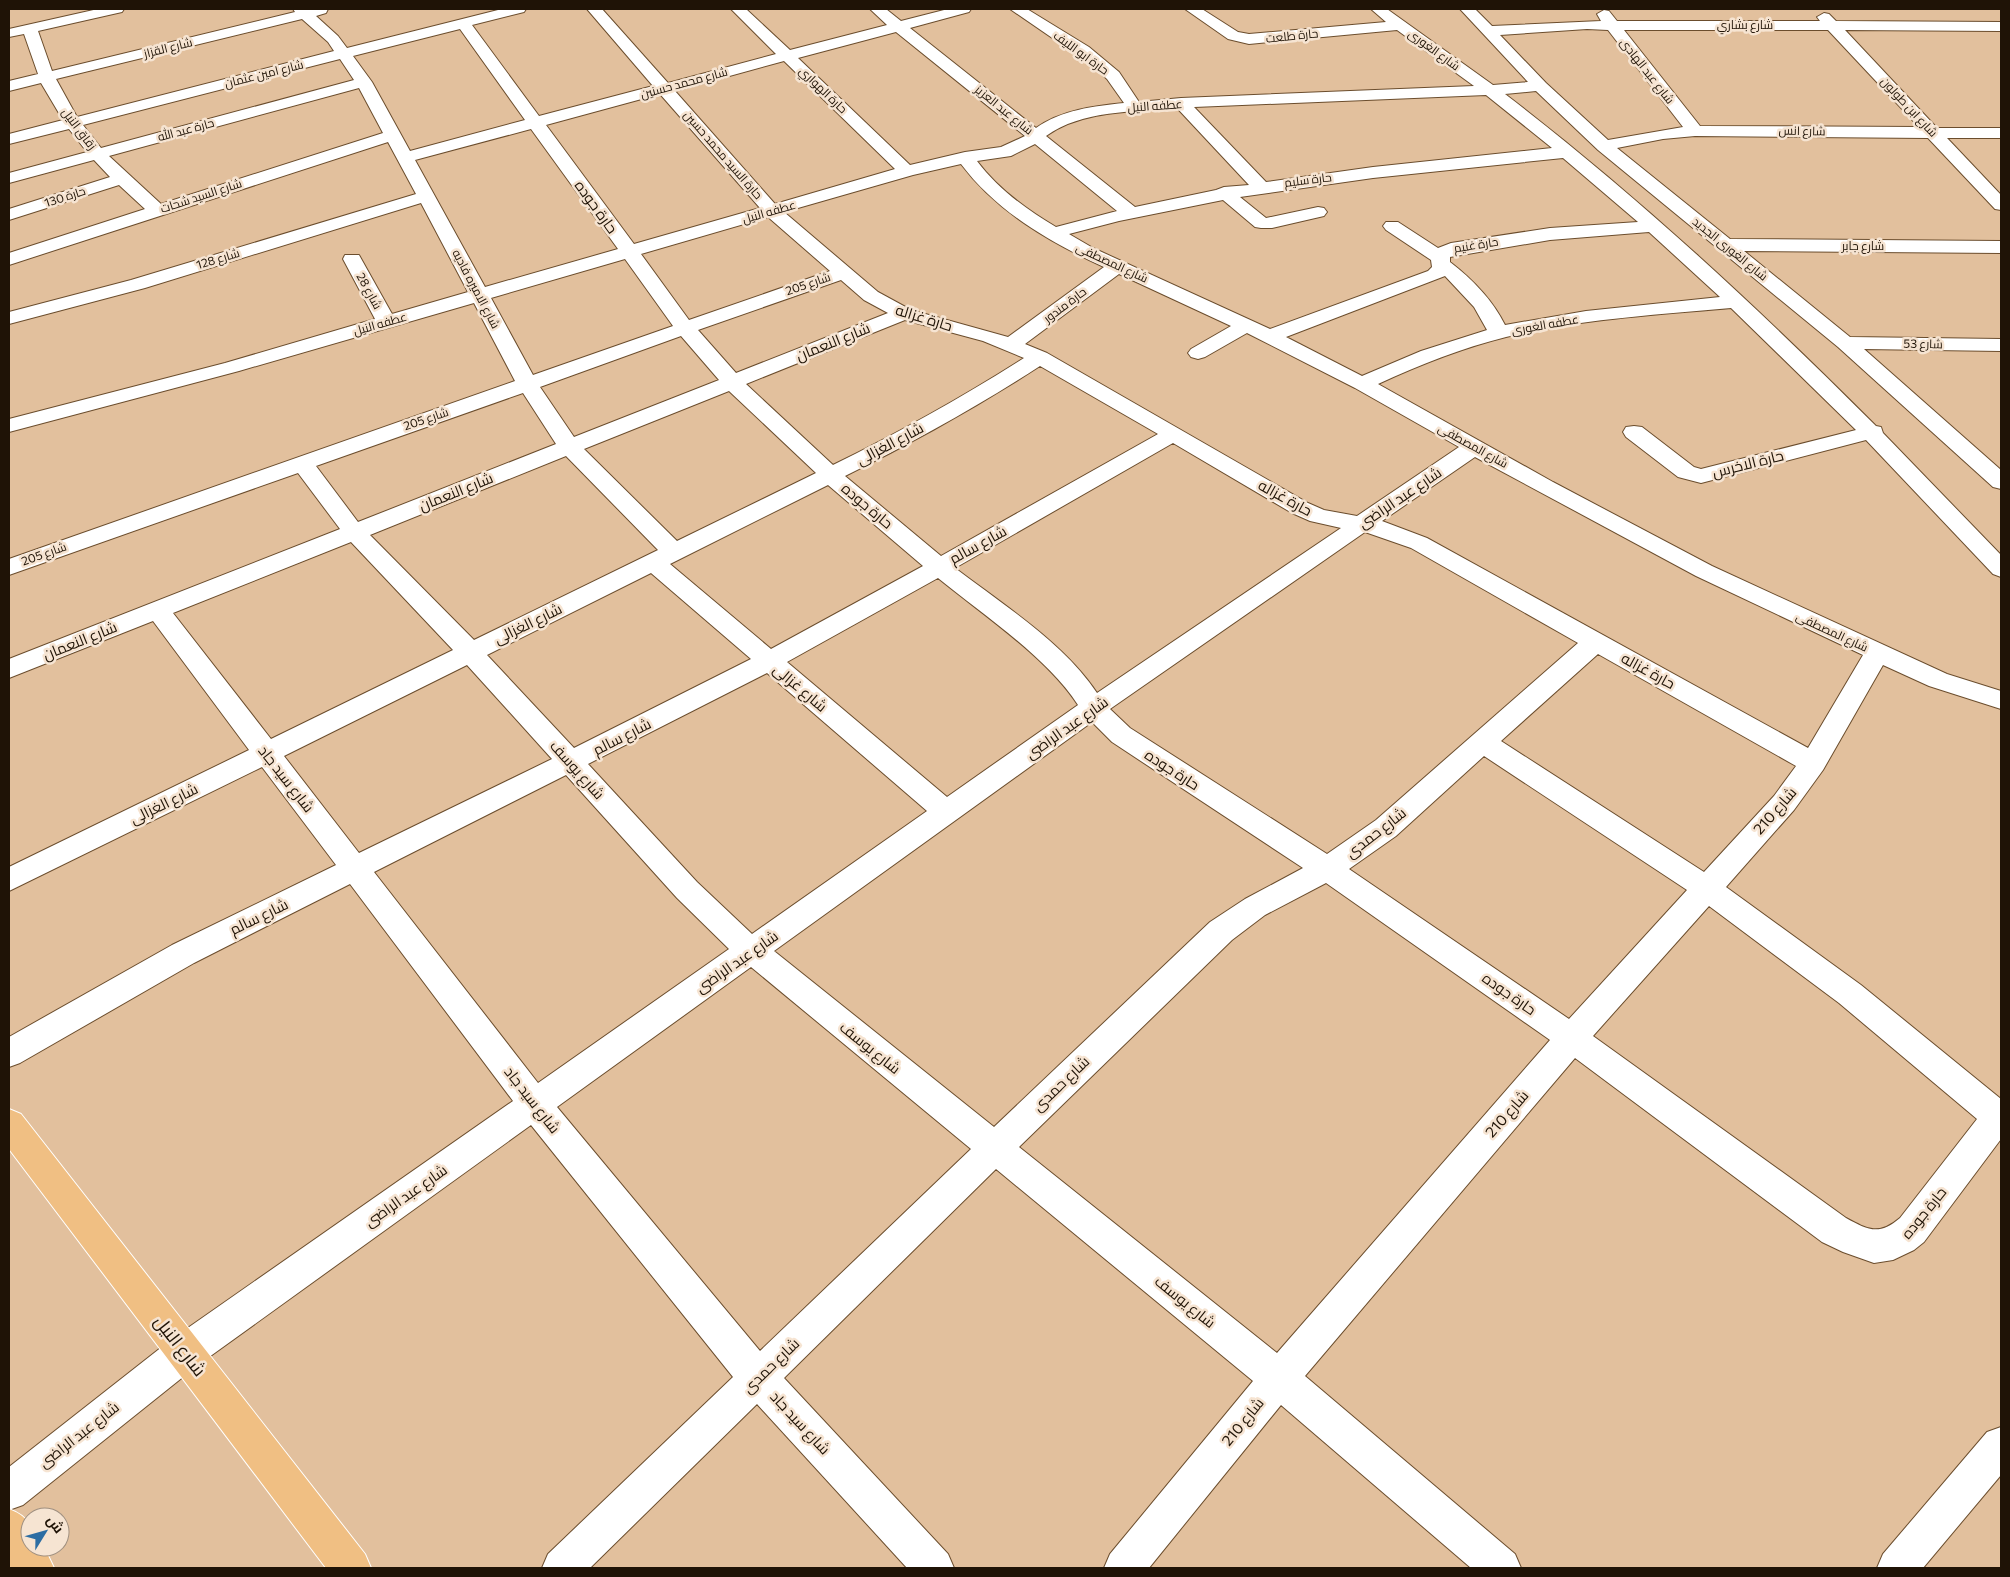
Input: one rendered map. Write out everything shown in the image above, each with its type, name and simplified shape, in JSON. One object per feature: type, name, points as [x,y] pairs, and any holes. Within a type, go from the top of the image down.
[{"type":"main road","name":"شارع النيل","points":[[9,1124],[352,1568]]},
{"type":"street","points":[[9,33],[113,9]]},
{"type":"street","name":"شارع القزاز","points":[[9,86],[303,11],[327,9]]},
{"type":"street","name":"شارع امين عثمان","points":[[9,139],[519,9]]},
{"type":"street","name":"حارة السيد محمد حسين","points":[[594,9],[772,211]]},
{"type":"street","name":"حارة الهواري","points":[[738,9],[907,171]]},
{"type":"street","name":"شارع عبد العزيز","points":[[877,9],[1130,212]]},
{"type":"street","name":"شارع محمد حسنين","points":[[404,157],[964,9]]},
{"type":"street","name":"حارة ابو الليف","points":[[1017,9],[1102,65],[1128,92],[1134,107]]},
{"type":"street","name":"حارة طلعت","points":[[1192,9],[1233,36],[1249,39],[1400,25]]},
{"type":"street","name":"شارع الغورى","points":[[1378,9],[1491,90]]},
{"type":"street","name":"شارع الغورى الجديد","points":[[1467,9],[1540,86],[1604,146],[1845,343],[2000,479]]},
{"type":"street","name":"شارع عبد الهادى","points":[[1600,9],[1695,131]]},
{"type":"street","name":"شارع ابن طولون","points":[[1816,9],[2001,205]]},
{"type":"street","points":[[1964,9],[1981,26],[1998,32]]},
{"type":"street","name":"شارع الاميره فاديه","points":[[303,11],[345,53],[364,82],[527,383],[569,447],[663,557]]},
{"type":"street","name":"حارة جوده","points":[[463,23],[685,328],[732,382],[830,474],[939,567],[1044,651],[1080,688],[1093,708],[1137,747],[1327,869],[1572,1038],[1834,1230],[1857,1243],[1880,1247],[1900,1242],[1912,1230],[2000,1116]]},
{"type":"street","name":"شارع بشاري","points":[[1488,31],[1537,27],[1611,25],[1981,26]]},
{"type":"street","name":"زقاق النيل","points":[[30,28],[45,78],[72,123],[121,179],[157,210]]},
{"type":"street","name":"حارة عبد الله","points":[[9,178],[364,82]]},
{"type":"street","name":"عطفه النيل","points":[[9,426],[160,388],[907,171],[965,157],[1012,150],[1049,125],[1066,118],[1134,107],[1181,103],[1491,90],[1540,86]]},
{"type":"street","points":[[1491,90],[1654,226],[1738,301],[1872,432],[2001,569]]},
{"type":"street","points":[[1181,103],[1260,186]]},
{"type":"street","name":"شارع انس","points":[[1604,146],[1663,134],[1695,131],[2001,133]]},
{"type":"street","name":"شارع السيد شحات","points":[[9,259],[393,135]]},
{"type":"street","name":"حارة سليم","points":[[1053,233],[1130,212],[1260,186],[1567,152]]},
{"type":"street","name":"شارع المصطفى","points":[[965,157],[980,177],[1023,215],[1117,267],[1246,325],[1362,384],[1663,549],[1877,653],[1938,680],[2001,700]]},
{"type":"street","name":"حارة 130","points":[[9,215],[121,179]]},
{"type":"street","points":[[1224,192],[1256,221],[1266,224],[1295,224],[1318,212]]},
{"type":"street","points":[[1622,199],[1662,194]]},
{"type":"street","name":"شارع 128","points":[[9,318],[138,284],[426,196]]},
{"type":"street","name":"حارة غزاله","points":[[772,211],[871,296],[904,314],[1012,344],[1040,357],[1300,508],[1318,516],[1381,528],[1419,543],[1813,763]]},
{"type":"street","points":[[1392,226],[1441,261],[1458,278],[1483,304],[1498,333]]},
{"type":"street","name":"حارة غنيم","points":[[1269,336],[1435,275],[1440,272],[1440,254],[1451,249],[1509,240],[1654,226]]},
{"type":"street","name":"شارع جابر","points":[[1725,245],[2001,247]]},
{"type":"street","name":"شارع 28","points":[[352,259],[386,322]]},
{"type":"street","name":"حارة مندور","points":[[1012,344],[1117,267]]},
{"type":"street","name":"شارع 205","points":[[9,567],[844,272]]},
{"type":"street","name":"عطفه الغورى","points":[[1362,384],[1427,355],[1498,333],[1567,320],[1738,301]]},
{"type":"street","name":"شارع النعمان","points":[[9,669],[904,314]]},
{"type":"street","points":[[1198,353],[1246,325]]},
{"type":"street","name":"شارع 53","points":[[1845,343],[2001,345]]},
{"type":"street","name":"شارع الغزالى","points":[[9,880],[830,474],[934,421],[1040,357]]},
{"type":"street","name":"حارة الاخرس","points":[[1634,432],[1686,472],[1701,476],[1872,432]]},
{"type":"street","name":"شارع سالم","points":[[9,1053],[183,954],[769,662],[1174,434]]},
{"type":"street","name":"شارع عبد الراضى","points":[[9,1491],[185,1352],[752,952],[1093,708],[1474,447]]},
{"type":"street","name":"شارع يوسف","points":[[302,463],[354,532],[471,652],[687,890],[752,952],[1278,1378],[1501,1568]]},
{"type":"street","name":"شارع غزالى","points":[[663,557],[769,662],[947,813]]},
{"type":"street","name":"شارع سيد جاد","points":[[157,610],[535,1105],[758,1378],[934,1568]]},
{"type":"street","name":"شارع حمدى","points":[[562,1568],[1221,931],[1255,907],[1327,869],[1386,828],[1595,642]]},
{"type":"street","name":"شارع 210","points":[[1124,1568],[1278,1378],[1572,1038],[1784,803],[1813,763],[1877,653]]},
{"type":"street","points":[[1482,742],[1630,835],[1707,888],[1883,1020],[2000,1116]]},
{"type":"street","points":[[1897,1568],[2001,1446]]}]
